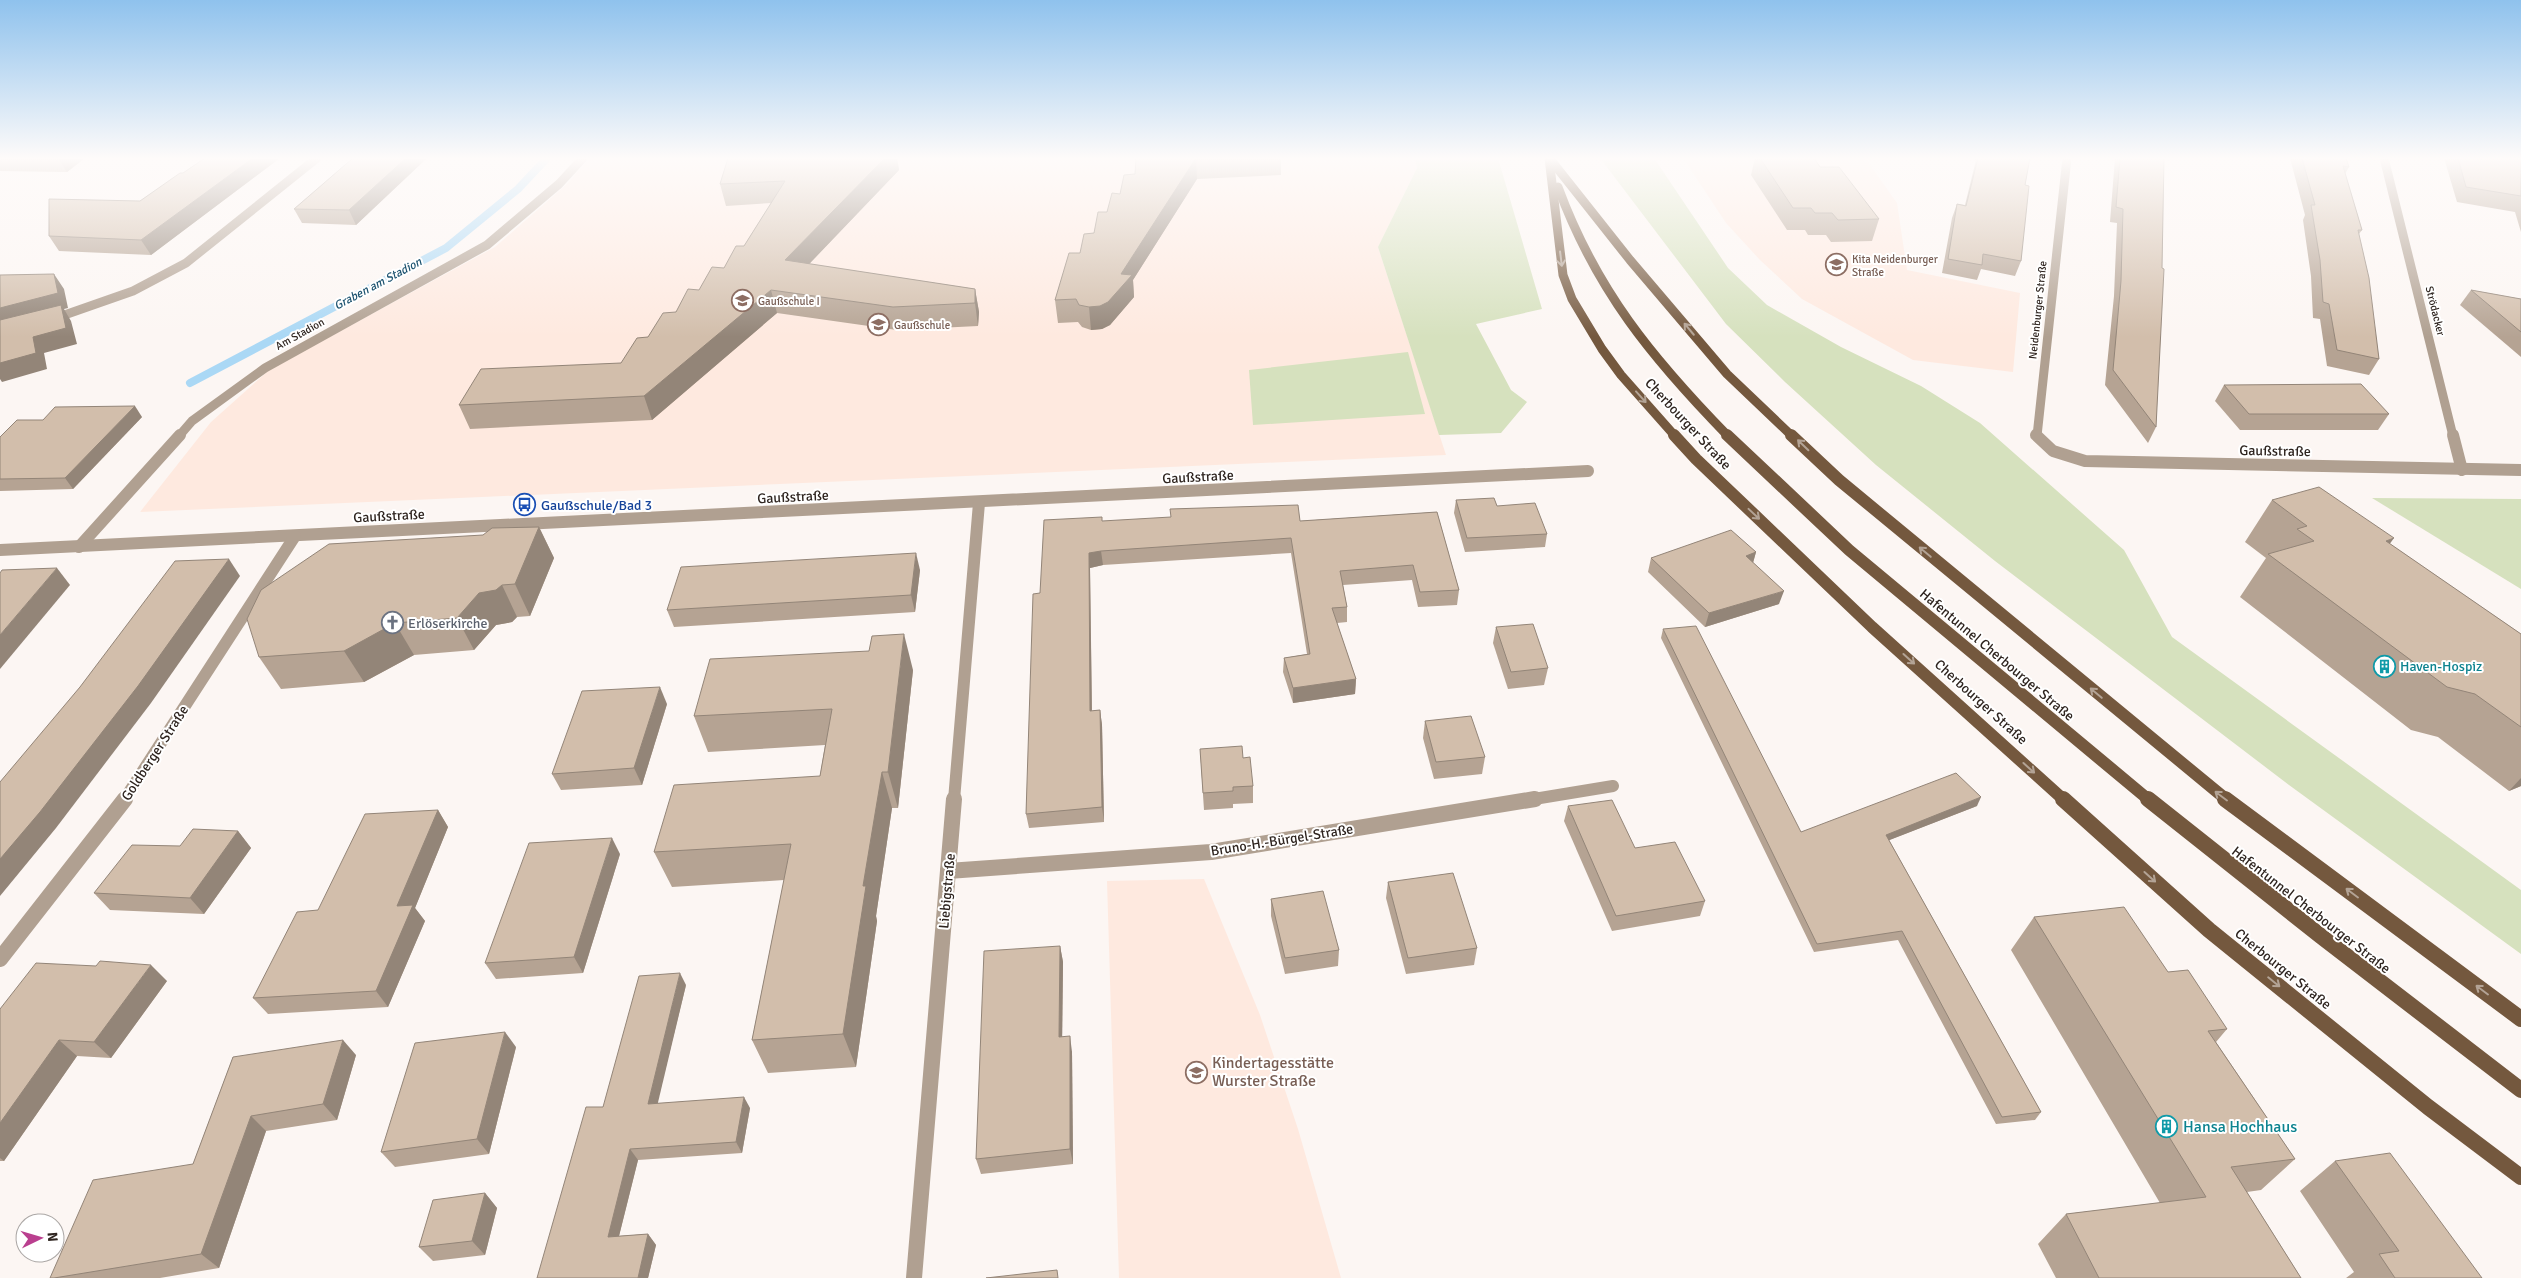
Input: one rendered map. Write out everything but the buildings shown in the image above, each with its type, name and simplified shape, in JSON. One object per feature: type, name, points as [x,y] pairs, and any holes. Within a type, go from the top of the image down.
[{"type":"main road","name":"Cherbourger Straße","points":[[1556,218],[1563,275],[1572,299],[1602,349],[1621,375],[1696,459],[1872,626],[2209,930],[2428,1108],[2521,1177]]},
{"type":"main road","name":"Hafentunnel Cherbourger Straße","points":[[1570,218],[1592,266],[1638,334],[1702,410],[1785,491],[1908,600],[2142,796],[2337,951],[2521,1090]]},
{"type":"main road","points":[[1596,218],[1727,374],[1839,480],[2211,788],[2521,1019]]},
{"type":"street","points":[[47,321],[96,306],[133,290],[186,263],[243,218]]},
{"type":"street","name":"Am Stadion","points":[[79,547],[192,420],[265,368],[487,245],[519,218]]},
{"type":"street","name":"Neidenburger Straße","points":[[2036,435],[2060,218]]},
{"type":"street","name":"Strödacker","points":[[2399,218],[2462,470]]},
{"type":"street","name":"Gaußstraße","points":[[2036,435],[2053,451],[2085,461],[2521,470]]},
{"type":"street","name":"Gaußstraße","points":[[0,550],[979,503],[1588,471]]},
{"type":"street","name":"Liebigstraße","points":[[914,1278],[979,503]]},
{"type":"street","name":"Goldberger Straße","points":[[0,959],[116,813],[296,536]]},
{"type":"street","name":"Bruno-H.-Bürgel-Straße","points":[[948,871],[1211,852],[1613,786]]},
{"type":"shaded area","name":"Gaußschule","points":[[529,218],[1392,218],[1378,247],[1446,455],[140,512],[211,422],[269,370],[495,247]]},
{"type":"shaded area","name":"Kita Neidenburger Straße","points":[[1722,218],[1899,218],[1907,270],[2020,293],[2013,372],[1913,360],[1802,299],[1760,260]]},
{"type":"shaded area","name":"Kindertagesstätte Wurster Straße","points":[[1204,879],[1260,1015],[1298,1129],[1341,1278],[1119,1278],[1107,881]]},
{"type":"green space","points":[[1392,218],[1515,218],[1542,309],[1476,324],[1511,390],[1527,402],[1501,433],[1439,435],[1378,247]]},
{"type":"green space","points":[[1645,218],[1694,218],[1728,268],[1767,305],[1841,347],[1921,386],[1980,423],[2124,550],[2172,637],[2521,890],[2521,954],[2289,785],[1995,561],[1876,465],[1785,382],[1726,324]]},
{"type":"green space","points":[[1408,352],[1425,414],[1253,425],[1249,370]]},
{"type":"green space","points":[[2372,498],[2521,499],[2521,589]]},
{"type":"waterway","name":"Graben am Stadion","points":[[190,383],[446,248],[483,218]]},
{"type":"place","name":"Kita Neidenburger Straße","points":[[1836,265]]},
{"type":"place","name":"Gaußschule I","points":[[742,301]]},
{"type":"place","name":"Gaußschule","points":[[878,325]]},
{"type":"place","name":"Gaußschule/Bad 3","points":[[525,505]]},
{"type":"place","name":"Erlöserkirche","points":[[392,623]]},
{"type":"place","name":"Haven-Hospiz","points":[[2384,666]]},
{"type":"place","name":"Kindertagesstätte Wurster Straße","points":[[1196,1072]]},
{"type":"place","name":"Hansa Hochhaus","points":[[2167,1127]]}]
